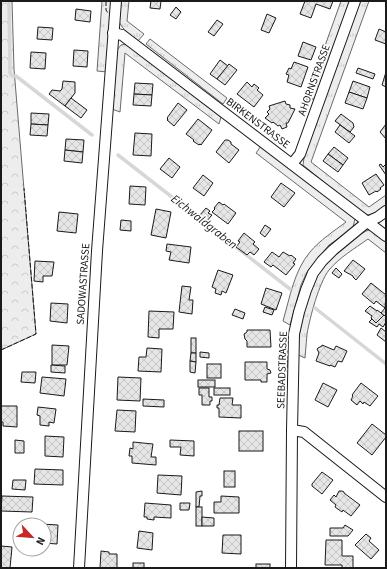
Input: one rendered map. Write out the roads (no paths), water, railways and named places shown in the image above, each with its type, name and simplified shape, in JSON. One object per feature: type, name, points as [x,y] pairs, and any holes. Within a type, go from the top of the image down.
[{"type":"street","name":"SADOWASTRASSE","points":[[79,568],[97,251],[116,1]]},
{"type":"street","name":"AHORNSTRASSE","points":[[292,164],[300,154],[355,1]]},
{"type":"street","name":"BIRKENSTRASSE","points":[[113,34],[122,35],[386,236]]},
{"type":"street","name":"SEEBADSTRASSE","points":[[291,568],[294,334],[298,312],[314,272],[322,261],[367,222],[386,211]]},
{"type":"street","points":[[292,430],[304,432],[386,497]]},
{"type":"waterway","name":"Eichwaldgraben","points":[[9,1],[10,73],[12,76],[16,76],[92,135]]},
{"type":"waterway","name":"Eichwaldgraben","points":[[118,155],[290,289]]},
{"type":"waterway","name":"Eichwaldgraben","points":[[315,308],[386,364]]}]
